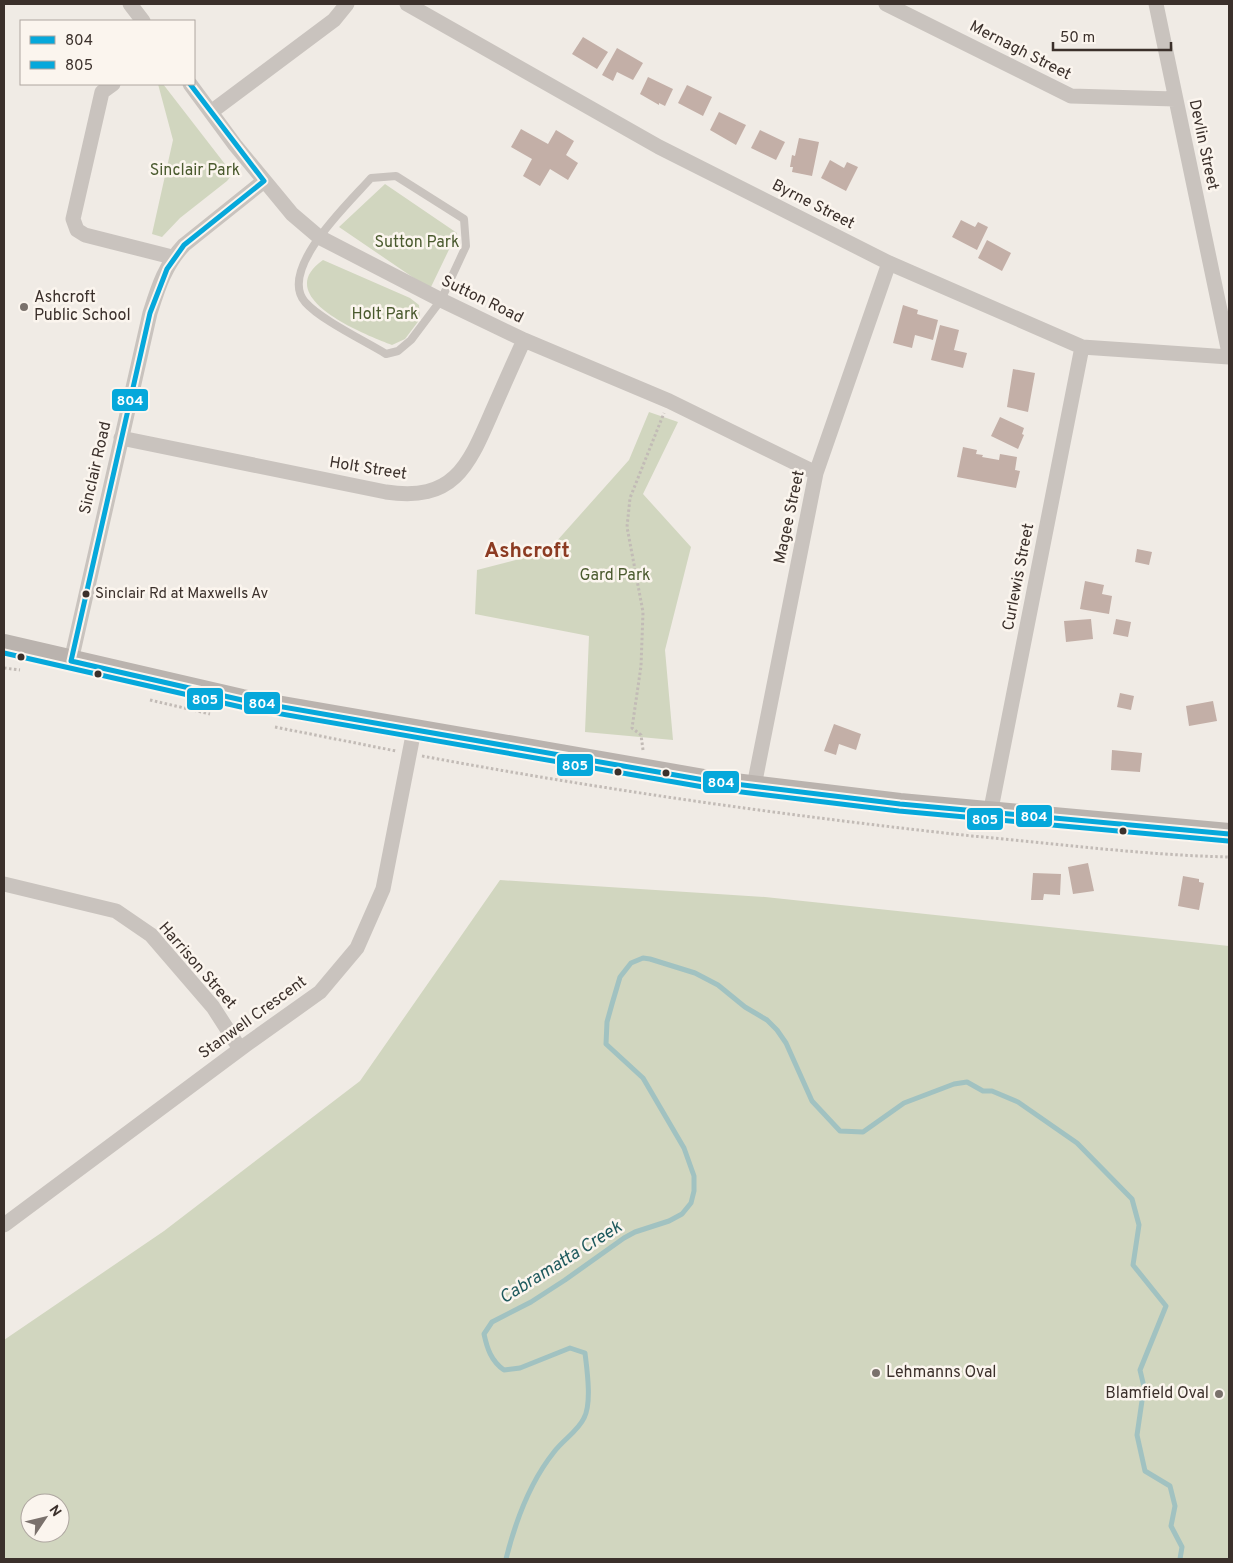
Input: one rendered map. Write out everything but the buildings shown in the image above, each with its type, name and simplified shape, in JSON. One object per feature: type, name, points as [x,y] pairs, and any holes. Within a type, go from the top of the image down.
[{"type":"street","points":[[130,4],[142,20]]},
{"type":"street","points":[[211,112],[334,20],[347,4]]},
{"type":"street","name":"Byrne Street","points":[[407,4],[659,147],[889,263],[1082,347],[1229,357]]},
{"type":"street","name":"Mernagh Street","points":[[886,4],[1071,96],[1176,99]]},
{"type":"street","name":"Devlin Street","points":[[1156,4],[1229,352]]},
{"type":"street","points":[[112,85],[102,92],[73,220],[77,230],[85,235],[172,258]]},
{"type":"street","name":"Sutton Road","points":[[191,85],[264,181],[298,220],[319,237],[441,300],[524,340],[669,401],[816,473]]},
{"type":"street","name":"Sinclair Road","points":[[71,660],[150,314],[160,281],[172,258],[201,229],[264,181]]},
{"type":"street","name":"Magee Street","points":[[754,786],[816,473],[889,263]]},
{"type":"street","name":"Holt Street","points":[[121,438],[386,492],[402,494],[433,490],[450,481],[472,458],[524,340]]},
{"type":"street","name":"Curlewis Street","points":[[990,814],[1082,347]]},
{"type":"street","points":[[4,645],[242,700],[639,770],[754,786],[990,814],[1229,834]]},
{"type":"street","name":"Stanwell Crescent","points":[[4,1225],[240,1049],[320,992],[357,948],[383,889],[414,730]]},
{"type":"street","name":"Harrison Street","points":[[4,884],[116,911],[151,935],[213,1007],[240,1049]]},
{"type":"lane","points":[[396,176],[464,219],[466,246],[441,300],[411,340],[398,351],[386,354],[313,309],[300,294],[299,274],[319,237],[371,178],[396,176]]},
{"type":"path","points":[[643,750],[641,735],[632,728],[641,666],[643,612],[627,527],[630,498],[669,401]]},
{"type":"green space","name":"Sinclair Park","points":[[158,85],[164,85],[228,168],[231,176],[180,218],[162,237],[152,234],[173,140]]},
{"type":"green space","name":"Sutton Park","points":[[385,184],[457,233],[430,289],[339,227]]},
{"type":"green space","name":"Holt Park","points":[[323,260],[410,298],[419,305],[420,319],[405,339],[392,345],[379,340],[343,323],[314,300],[307,287],[310,274]]},
{"type":"green space","name":"Gard Park","points":[[649,412],[678,422],[643,494],[691,547],[665,650],[673,740],[585,732],[589,636],[475,614],[477,570],[547,552],[629,460]]},
{"type":"green space","points":[[500,880],[765,897],[1229,946],[1229,1559],[4,1559],[4,1340],[164,1231],[360,1081]]},
{"type":"waterway","name":"Cabramatta Creek","points":[[506,1559],[524,1503],[538,1476],[554,1452],[584,1418],[588,1404],[587,1368],[585,1353],[570,1348],[520,1368],[504,1370],[490,1354],[484,1334],[492,1322],[531,1302],[624,1238],[682,1214],[691,1203],[694,1191],[694,1176],[684,1148],[643,1078],[606,1044],[607,1022],[620,977],[631,963],[643,958],[695,973],[718,985],[745,1007],[767,1020],[786,1043],[812,1101],[840,1131],[863,1132],[904,1103],[954,1084],[967,1082],[983,1091],[992,1091],[1018,1102],[1077,1143],[1132,1199],[1139,1225],[1133,1265],[1166,1306],[1140,1370],[1144,1387],[1137,1435],[1145,1471],[1170,1486],[1175,1506],[1171,1526],[1182,1547],[1180,1559]]},
{"type":"transit line","name":"804","points":[[191,85],[264,181]]},
{"type":"transit line","name":"804","points":[[71,661],[150,313],[167,269],[184,245],[264,181]]},
{"type":"transit line","name":"805","points":[[4,653],[241,707],[709,788],[899,811],[1228,841]]},
{"type":"transit line","name":"804","points":[[71,661],[242,700],[710,781],[900,804],[1229,834]]},
{"type":"place","name":"Ashcroft Public School","points":[[24,307]]},
{"type":"place","name":"Sinclair Rd at Maxwells Av","points":[[86,594]]},
{"type":"place","name":"Lehmanns Oval","points":[[876,1373]]},
{"type":"place","name":"Blamfield Oval","points":[[1219,1394]]},
{"type":"district","name":"Ashcroft","points":[[527,551]]}]
